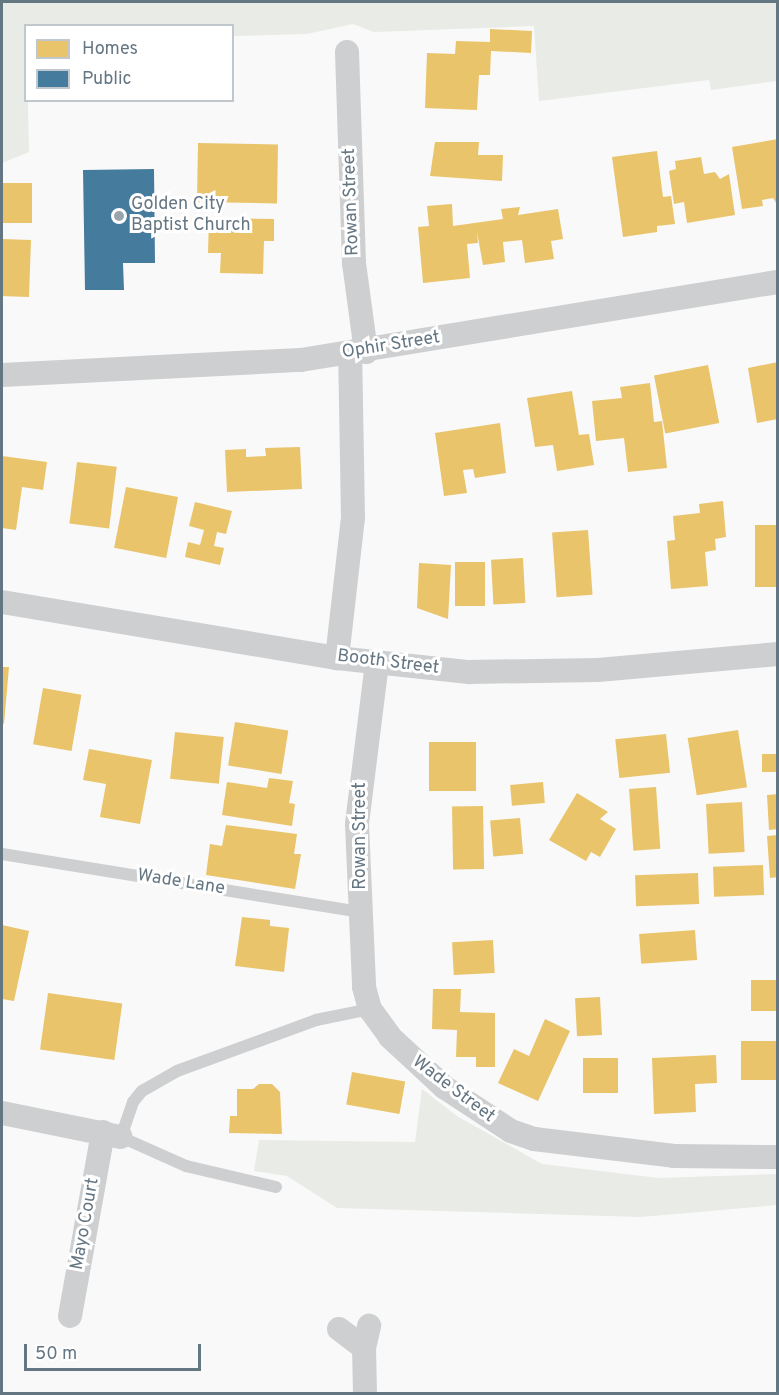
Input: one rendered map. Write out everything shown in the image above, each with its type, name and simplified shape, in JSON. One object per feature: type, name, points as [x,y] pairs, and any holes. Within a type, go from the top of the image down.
[{"type":"street","name":"Rowan Street","points":[[337,658],[353,518],[358,352],[347,52]]},
{"type":"street","name":"Ophir Street","points":[[2,375],[237,365],[358,352],[777,282]]},
{"type":"street","name":"Booth Street","points":[[2,602],[337,658],[376,663],[521,673],[777,654]]},
{"type":"street","name":"Rowan Street","points":[[370,1009],[364,987],[357,824],[376,663]]},
{"type":"street","name":"Wade Street","points":[[370,1009],[415,1064],[511,1131],[566,1145],[674,1156],[777,1157]]},
{"type":"street","points":[[2,1113],[112,1134]]},
{"type":"street","name":"Mayo Court","points":[[70,1316],[112,1134]]},
{"type":"street","points":[[339,1329],[366,1337],[365,1394]]},
{"type":"lane","name":"Wade Lane","points":[[2,854],[361,912]]},
{"type":"lane","points":[[276,1187],[186,1166],[112,1134],[142,1091],[177,1071],[316,1020],[370,1009]]},
{"type":"shaded area","points":[[2,2],[777,2],[777,81],[711,90],[709,80],[539,101],[534,26],[374,32],[353,24],[307,34],[234,36],[234,24],[24,24],[24,102],[28,102],[29,152],[2,163]]},
{"type":"shaded area","points":[[422,1089],[457,1116],[542,1164],[659,1178],[777,1174],[777,1205],[641,1217],[337,1208],[287,1176],[254,1171],[259,1140],[415,1142]]},
{"type":"building: Homes","points":[[490,29],[532,31],[531,53],[491,51],[490,75],[479,75],[477,110],[425,108],[427,53],[455,54],[456,41],[490,42]]},
{"type":"building: Homes","points":[[778,139],[778,206],[773,198],[762,200],[763,206],[742,209],[732,147]]},
{"type":"building: Homes","points":[[435,142],[479,142],[478,155],[503,155],[502,181],[430,176]]},
{"type":"building: Homes","points":[[198,143],[278,144],[277,203],[197,202]]},
{"type":"building: Homes","points":[[657,151],[663,197],[671,196],[675,224],[657,226],[657,232],[623,237],[612,157]]},
{"type":"building: Homes","points":[[701,157],[704,174],[715,172],[720,179],[729,174],[735,215],[687,223],[684,202],[674,204],[669,171],[676,169],[675,161]]},
{"type":"building: Homes","points":[[2,183],[32,183],[32,223],[2,223]]},
{"type":"building: Homes","points":[[452,204],[453,226],[503,219],[501,209],[520,207],[518,215],[558,209],[563,239],[551,241],[554,259],[525,263],[522,240],[503,242],[505,262],[483,265],[477,232],[478,243],[467,244],[470,278],[423,283],[418,227],[429,226],[427,206]]},
{"type":"building: Homes","points":[[209,218],[274,219],[274,241],[264,241],[263,274],[220,273],[221,253],[208,253]]},
{"type":"building: Homes","points":[[2,239],[31,240],[29,297],[2,296]]},
{"type":"building: Homes","points":[[778,362],[778,419],[757,423],[748,368]]},
{"type":"building: Homes","points":[[708,365],[719,423],[665,433],[654,375]]},
{"type":"building: Homes","points":[[650,383],[654,422],[662,421],[667,468],[628,472],[624,438],[596,441],[592,401],[622,398],[620,387]]},
{"type":"building: Homes","points":[[572,391],[579,435],[589,434],[594,465],[557,471],[553,445],[535,447],[527,398]]},
{"type":"building: Homes","points":[[500,423],[506,473],[475,478],[473,469],[463,470],[467,493],[444,496],[435,433]]},
{"type":"building: Homes","points":[[300,447],[302,489],[227,492],[225,450],[246,449],[246,457],[266,456],[265,448]]},
{"type":"building: Homes","points":[[2,456],[47,462],[43,490],[22,487],[16,530],[2,528]]},
{"type":"building: Homes","points":[[77,462],[117,467],[109,528],[69,524]]},
{"type":"building: Homes","points":[[126,487],[178,497],[166,558],[114,548]]},
{"type":"building: Homes","points":[[723,501],[726,537],[715,539],[716,550],[705,552],[708,586],[671,589],[667,541],[675,540],[673,516],[700,513],[699,504]]},
{"type":"building: Homes","points":[[195,502],[232,511],[226,534],[217,532],[214,546],[224,548],[220,565],[185,557],[188,542],[200,545],[204,530],[189,526]]},
{"type":"building: Homes","points":[[755,525],[778,525],[778,587],[755,587]]},
{"type":"building: Homes","points":[[588,530],[593,595],[557,597],[552,533]]},
{"type":"building: Homes","points":[[523,558],[525,603],[493,605],[491,560]]},
{"type":"building: Homes","points":[[455,562],[485,562],[485,606],[455,606]]},
{"type":"building: Homes","points":[[419,563],[451,565],[448,619],[417,608]]},
{"type":"building: Homes","points":[[2,667],[9,667],[4,724],[2,723]]},
{"type":"building: Homes","points":[[43,688],[81,695],[72,751],[33,744]]},
{"type":"building: Homes","points":[[235,722],[288,730],[281,774],[228,765]]},
{"type":"building: Homes","points":[[738,730],[747,787],[697,795],[688,738]]},
{"type":"building: Homes","points":[[175,732],[224,737],[219,784],[170,779]]},
{"type":"building: Homes","points":[[666,734],[670,773],[619,778],[615,739]]},
{"type":"building: Homes","points":[[429,742],[476,742],[476,791],[429,791]]},
{"type":"building: Homes","points":[[89,749],[152,760],[140,824],[100,817],[106,784],[83,780]]},
{"type":"building: Homes","points":[[762,754],[778,754],[778,772],[762,772]]},
{"type":"building: Homes","points":[[269,778],[293,781],[289,803],[295,804],[292,826],[222,815],[227,782],[267,788]]},
{"type":"building: Homes","points":[[543,782],[545,803],[512,806],[510,785]]},
{"type":"building: Homes","points":[[656,787],[660,849],[633,851],[629,789]]},
{"type":"building: Homes","points":[[577,793],[608,812],[600,819],[616,829],[600,857],[591,852],[586,861],[549,840]]},
{"type":"building: Homes","points":[[778,794],[778,829],[769,830],[767,795]]},
{"type":"building: Homes","points":[[742,802],[745,852],[709,854],[706,804]]},
{"type":"building: Homes","points":[[483,806],[484,869],[453,870],[452,807]]},
{"type":"building: Homes","points":[[520,818],[523,854],[493,856],[490,821]]},
{"type":"building: Homes","points":[[226,825],[297,834],[294,854],[301,854],[295,889],[206,875],[210,844],[222,846]]},
{"type":"building: Homes","points":[[778,835],[778,877],[770,878],[767,836]]},
{"type":"building: Homes","points":[[763,865],[764,895],[714,897],[713,867]]},
{"type":"building: Homes","points":[[698,873],[699,904],[636,906],[635,875]]},
{"type":"building: Homes","points":[[242,917],[270,920],[270,926],[289,928],[284,972],[235,966]]},
{"type":"building: Homes","points":[[2,925],[29,931],[14,1001],[2,999]]},
{"type":"building: Homes","points":[[695,930],[697,960],[641,964],[639,934]]},
{"type":"building: Homes","points":[[493,940],[495,973],[454,975],[452,942]]},
{"type":"building: Homes","points":[[751,980],[778,980],[778,1011],[751,1011]]},
{"type":"building: Homes","points":[[433,989],[461,989],[460,1012],[495,1013],[495,1067],[476,1067],[476,1057],[456,1057],[457,1030],[432,1029]]},
{"type":"building: Homes","points":[[48,993],[122,1003],[114,1060],[40,1049]]},
{"type":"building: Homes","points":[[600,997],[602,1035],[577,1036],[575,998]]},
{"type":"building: Homes","points":[[545,1019],[570,1031],[538,1101],[498,1083],[514,1049],[529,1056]]},
{"type":"building: Homes","points":[[741,1041],[778,1041],[778,1080],[741,1080]]},
{"type":"building: Homes","points":[[716,1055],[717,1083],[695,1084],[696,1112],[654,1114],[652,1058]]},
{"type":"building: Homes","points":[[583,1058],[618,1058],[618,1093],[583,1093]]},
{"type":"building: Homes","points":[[352,1072],[405,1081],[399,1114],[346,1104]]},
{"type":"building: Homes","points":[[259,1084],[272,1084],[280,1092],[282,1134],[229,1133],[230,1116],[237,1116],[237,1089],[253,1089]]},
{"type":"building: Public","name":"Golden City Baptist Church","points":[[154,169],[155,263],[123,263],[124,290],[85,290],[83,170]]},
{"type":"place","name":"Golden City Baptist Church","points":[[119,216]]}]
